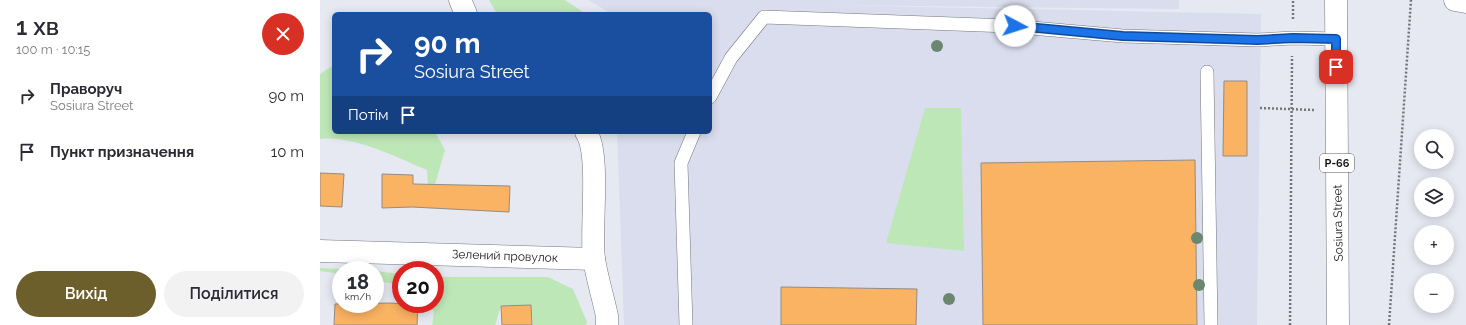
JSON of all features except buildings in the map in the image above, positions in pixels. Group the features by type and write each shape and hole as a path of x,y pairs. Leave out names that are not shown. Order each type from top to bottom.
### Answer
{"street":[{"path":"460,0 465,12"},
{"name":"Sosiura Street","path":"1336,0 1338,325"},
{"path":"1455,0 1466,2"},
{"path":"587,134 593,160 594,259 608,316 607,325"},
{"name":"Зелений провулок","path":"320,251 594,259"}],"lane":[{"path":"712,93 731,58 764,17 1009,26 1123,36 1258,40 1293,38 1336,39"},
{"path":"1207,72 1210,325"},
{"path":"686,325 681,163 693,134"}],"path":[{"path":"1290,325 1293,0"},
{"path":"1389,325 1412,0"},
{"path":"1260,108 1337,110"}],"shaded area":[{"path":"588,0 1179,0 1179,9 831,5 1261,14 1257,325 624,325 617,134 712,134 712,12 609,12"}],"green space":[{"path":"489,0 565,0 583,12 496,12"},
{"path":"332,66 332,134 436,134 445,150 429,205 427,170 374,148 346,140 320,139 320,74"},
{"path":"925,108 961,108 964,251 886,243"},
{"path":"320,268 332,269 332,273 320,271"},
{"path":"384,272 392,273 392,283 384,282"},
{"path":"444,277 548,277 573,289 587,322 586,325 533,325 531,305 501,306 495,325 432,325 434,313 444,313"}],"route":[{"path":"1015,26 1123,36 1258,40 1293,38 1336,39 1336,67"}]}
